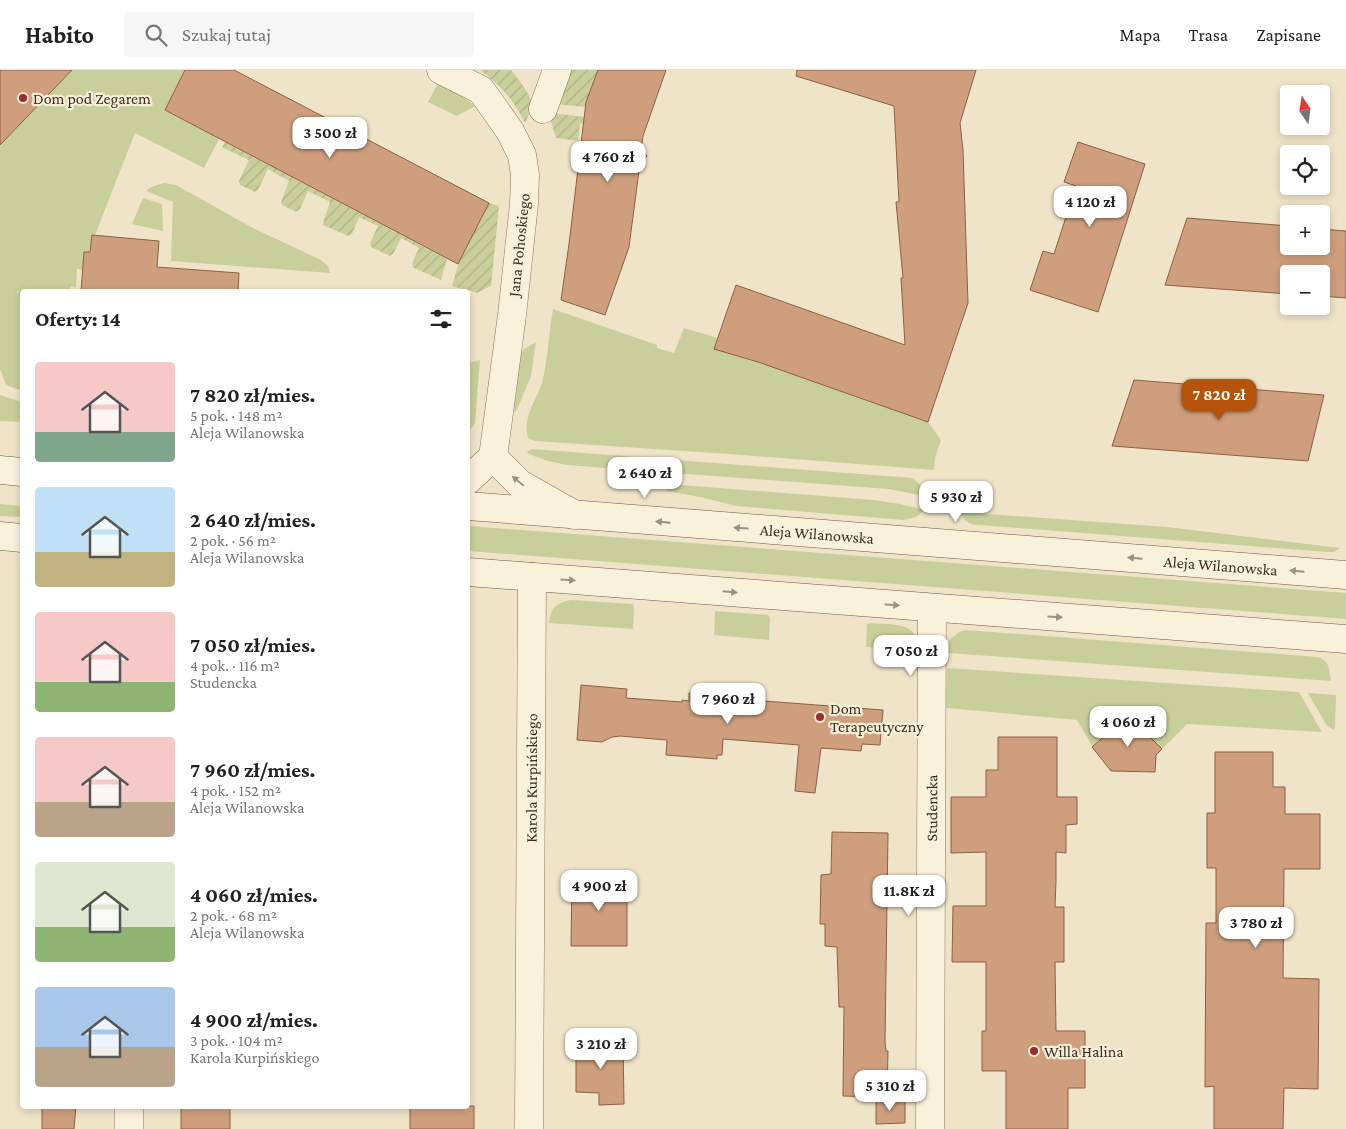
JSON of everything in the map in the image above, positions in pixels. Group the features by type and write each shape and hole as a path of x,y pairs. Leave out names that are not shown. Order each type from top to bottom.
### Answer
{"main road":[{"name":"Jana Pohoskiego","path":"441,70 481,90 510,131 522,155 525,175 524,204 512,315 493,457"},
{"path":"543,109 557,70"},
{"path":"470,478 493,457 520,484 575,514"},
{"path":"0,470 20,472"},
{"name":"Aleja Wilanowska","path":"470,506 1346,575"},
{"path":"0,536 20,538"},
{"path":"470,572 1346,639"},
{"name":"Karola Kurpińskiego","path":"529,1129 532,577"},
{"name":"Studencka","path":"930,1129 932,608"},
{"path":"129,1109 129,1129"}],"green space":[{"path":"63,70 185,70 166,108 214,134 213,136 219,139 204,168 135,133 95,235 92,235 90,252 83,270 77,269 76,287 70,286 70,289 20,289 20,390 6,385 0,369 0,134"},
{"path":"480,70 511,70 521,82 533,105 525,123 517,108 506,94"},
{"path":"565,70 598,70 586,102 586,107 553,104"},
{"path":"440,84 459,94 475,106 457,116 428,102 437,85"},
{"path":"552,113 584,117 584,124 580,123 578,141 556,138 550,118"},
{"path":"225,142 447,259 441,280 412,267 419,248 401,238 393,254 390,256 371,247 370,243 378,226 359,217 352,234 348,236 323,225 330,202 308,191 300,209 296,212 282,205 281,202 289,181 268,169 258,190 255,192 240,185 239,181 249,160 222,147"},
{"path":"164,183 176,185 251,227 321,260 328,266 330,273 171,261 173,202 146,191 151,187"},
{"path":"143,198 162,204 163,231 132,224"},
{"path":"489,203 499,206 491,286 477,293 470,291 470,289 452,286 459,262"},
{"path":"553,309 657,345 657,348 674,353 684,328 718,338 715,349 928,422 941,440 935,458 934,470 535,441 528,438 527,422 543,379"},
{"path":"536,342 531,376 516,412 514,411 520,356 524,349"},
{"path":"480,360 475,424 470,430 470,362"},
{"path":"0,395 20,401 20,422 0,421"},
{"path":"532,449 913,478 921,486 920,495 888,489 567,465 528,454 527,452"},
{"path":"668,484 874,500 925,510 916,517 904,520 736,506 667,491"},
{"path":"0,504 20,506 20,517 0,516"},
{"path":"961,512 1167,527 1340,548 1334,552 1327,552 976,525 965,521"},
{"path":"470,526 1346,593 1346,619 470,551"},
{"path":"571,600 633,604 633,629 549,623 553,609 558,604"},
{"path":"715,611 768,615 770,618 769,640 714,635"},
{"path":"867,624 901,626 911,630 915,636 915,650 866,647"},
{"path":"966,630 1318,657 1327,663 1331,681 948,653 949,640 959,632"},
{"path":"947,668 1299,692 1322,732 1187,724 1162,749 1145,732 1144,723 1109,722 1109,732 1092,746 1077,720 946,708"},
{"path":"1308,693 1336,695 1334,730 1327,726"}],"building":[{"name":"Dom pod Zegarem","path":"0,70 72,70 0,145"},
{"path":"185,70 234,70 489,203 458,264 165,110"},
{"path":"598,70 666,70 643,136 641,150 647,156 640,163 629,247 605,315 561,300 586,102"},
{"path":"797,70 976,70 960,123 963,150 968,303 928,422 758,362 714,349 736,285 905,345 901,278 903,278 896,202 899,202 894,106 796,76"},
{"path":"1078,142 1145,164 1098,312 1030,290 1043,251 1054,254 1076,186 1064,182"},
{"path":"1187,218 1280,225 1280,255 1330,255 1330,230 1346,231 1346,298 1330,297 1330,265 1280,265 1280,293 1165,285"},
{"path":"92,235 159,241 157,267 239,273 238,289 81,289 84,252 90,252"},
{"path":"1134,380 1324,395 1308,461 1112,446"},
{"path":"581,685 627,689 626,698 682,702 682,700 689,701 689,693 764,698 764,701 883,710 880,745 862,744 861,751 821,748 815,793 795,791 799,745 723,739 722,755 717,755 717,759 666,755 667,740 620,736 612,737 602,742 577,740"},
{"path":"1109,722 1145,723 1145,732 1162,749 1156,755 1155,772 1111,771 1092,747 1109,732"},
{"path":"998,737 1057,737 1057,797 1077,797 1077,824 1066,825 1066,853 1056,852 1055,907 1064,907 1064,962 1055,962 1056,1031 1085,1031 1085,1088 1068,1088 1068,1129 1006,1129 1006,1071 982,1071 982,1031 986,1031 986,962 952,962 953,906 986,906 986,852 951,853 951,797 986,797 986,770 998,770"},
{"path":"1215,752 1273,752 1273,787 1285,787 1285,814 1320,814 1320,869 1284,869 1283,978 1319,979 1318,1089 1284,1088 1283,1129 1214,1129 1214,1086 1205,1087 1206,923 1216,923 1216,868 1207,868 1207,813 1215,813"},
{"path":"832,832 888,833 885,1042 886,1051 888,1051 887,1097 843,1096 844,1007 839,1007 837,947 825,946 825,924 820,924 821,875 831,874"},
{"path":"572,877 627,878 627,946 571,946"},
{"path":"576,1040 623,1040 624,1104 599,1105 599,1093 576,1092"},
{"path":"876,1101 905,1101 905,1123 876,1124"},
{"path":"470,1106 474,1106 474,1129 410,1129 410,1109 470,1109"},
{"path":"42,1109 76,1109 74,1129 42,1129"},
{"path":"181,1109 230,1109 230,1129 181,1129"}],"place":[{"name":"Dom pod Zegarem","path":"23,98"},
{"name":"Dom Terapeutyczny","path":"820,717"},
{"name":"Willa Halina","path":"1034,1051"}]}
